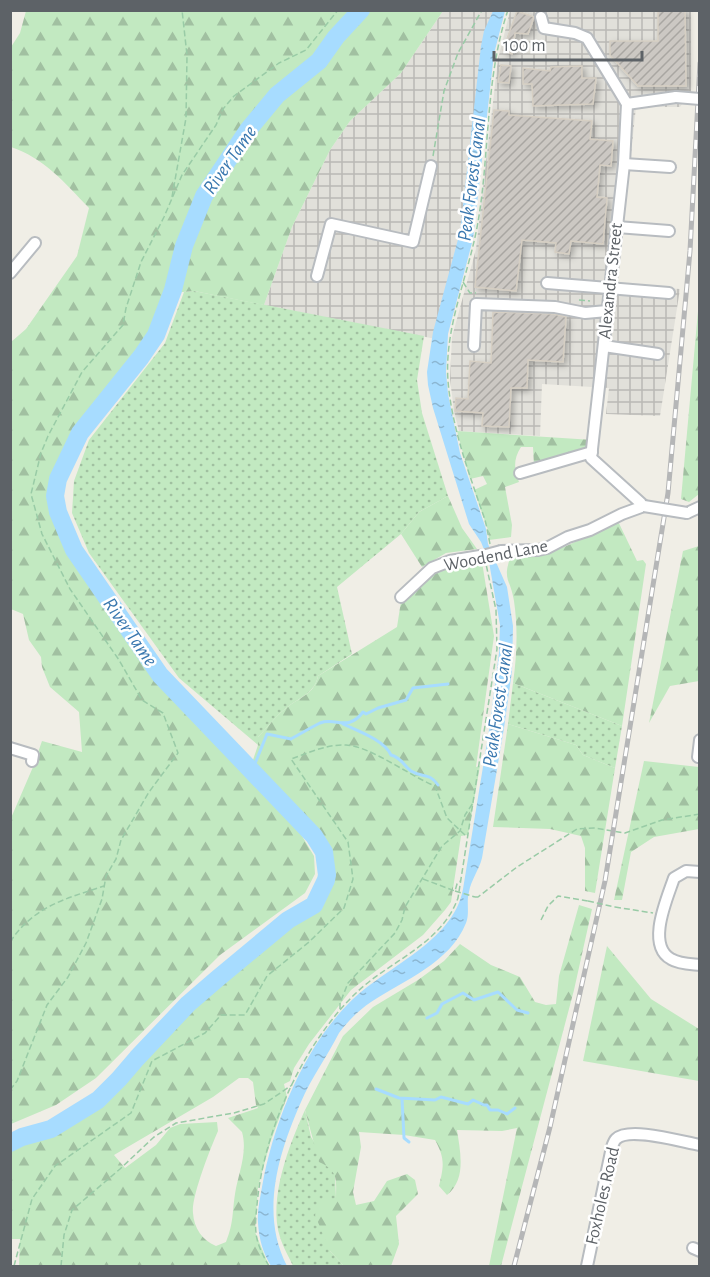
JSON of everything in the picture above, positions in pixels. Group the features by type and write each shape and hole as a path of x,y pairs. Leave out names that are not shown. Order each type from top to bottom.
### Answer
{"street":[{"path":"541,17 544,28 575,33 587,38 627,104 676,97 699,99"},
{"name":"Alexandra Street","path":"592,455 624,164 627,104"},
{"path":"624,164 670,167"},
{"path":"317,276 331,224 412,242 431,166"},
{"path":"617,226 669,231"},
{"path":"10,273 35,243"},
{"path":"547,283 610,290 669,293"},
{"path":"474,346 476,304 555,307 585,312 608,311"},
{"path":"604,346 657,354"},
{"path":"520,473 592,455 644,506 687,513 699,507"},
{"name":"Woodend Lane","path":"400,597 432,568 450,561 482,559 497,550 547,548 644,506"},
{"path":"698,757 699,740"},
{"path":"10,748 33,755 32,761"},
{"path":"699,872 686,871 674,879 662,915 659,934 660,945 666,956 672,960 699,965"},
{"name":"Foxholes Road","path":"587,1266 612,1147 616,1138 637,1133 699,1145"}],"path":[{"path":"171,200 186,118 188,55 182,10"},
{"path":"10,1090 17,1081 47,1005 68,976 86,943 102,899 106,876 116,859 122,840 149,792 178,753 163,712 142,700 101,633 70,590 42,534 32,494 41,453 82,372 123,325 141,262 182,175 216,126 223,109 234,96 279,63 306,50 338,10"},
{"path":"431,166 444,91 458,53 482,10"},
{"path":"497,550 461,451 448,379 450,335 479,219 496,58 508,10"},
{"path":"463,282 470,293"},
{"path":"269,1266 255,1232 258,1187 270,1143 293,1084 317,1042 340,1010 357,992 427,941 453,911 461,881 497,649 496,610 482,559"},
{"path":"14,1266 32,1199 55,1166 131,1113 152,1061 205,1033 221,1015 245,1015 267,976 309,942 344,908 353,879 348,842 291,759 319,749 347,745 377,756 418,780 435,786 447,818 466,836 468,835"},
{"path":"340,1010 340,1003 348,983 395,933 402,920 405,907 442,846 460,831 465,815 474,800"},
{"path":"423,879 478,897 517,867 578,829 594,828 625,833 662,820 699,814"},
{"path":"455,891 457,884 461,881"},
{"path":"10,942 24,923 34,915 50,906 104,886"},
{"path":"541,920 548,906 558,896 662,915"},
{"path":"61,1266 64,1235 72,1210 154,1137 176,1123 234,1113 264,1104 293,1084"}],"shaded area":[{"path":"443,11 499,11 480,130 441,340 264,305 292,227 330,150 350,121 401,73"},
{"path":"510,11 691,11 691,92 680,107 636,107 617,285 680,289 660,416 606,414 609,388 542,384 540,436 459,431 450,379 452,337 476,249 498,59"}],"green space":[{"path":"26,11 443,11 401,73 350,121 330,150 292,227 264,305 194,291 172,293 156,335 139,361 81,432 64,462 56,486 58,512 67,534 97,586 159,673 190,706 184,710 299,831 314,856 315,874 305,893 220,955 96,1078 56,1105 11,1124 11,818 42,741 82,752 79,712 50,687 42,667 41,657 29,640 23,614 11,609 11,342 26,329 77,256 89,208 44,165 11,147 11,47 20,33"},
{"path":"194,291 424,336 417,380 422,413 448,496 419,512 401,534 337,587 352,654 318,676 311,690 280,713 258,737 258,745 179,678 89,553 72,513 74,481 89,440 165,343 184,292"},
{"path":"699,300 699,494 689,502 681,499"},
{"path":"457,431 593,440 591,458 534,465 533,447 521,447 515,464 519,482 505,487 512,525 511,537 489,540 488,530 474,490 487,484 483,476 470,479"},
{"path":"448,496 462,528 477,549 446,553 422,567 401,534 419,512"},
{"path":"616,517 637,561 643,560 646,564 622,726 513,683 516,621 514,601 507,575 511,555 537,556 560,549"},
{"path":"699,546 699,681 670,686 649,723 683,551"},
{"path":"472,558 474,563 482,562 494,636 476,767 480,766 468,835 461,836 451,902 423,935 351,990 309,1044 294,1068 290,1081 284,1084 287,1097 270,1143 258,1187 255,1232 269,1266 19,1266 20,1239 11,1239 11,1143 22,1137 51,1129 98,1100 188,1004 288,920 314,905 326,880 324,852 314,835 250,769 258,745 258,737 280,713 311,691 318,676 397,627 402,595 426,573","holes":["239,1078 248,1078 253,1082 258,1108 228,1118 242,1132 244,1148 229,1235 226,1242 216,1246 200,1233 195,1224 193,1206 198,1184 218,1131 217,1122 180,1124 170,1128 156,1145 125,1168 114,1155 213,1097"]},
{"path":"513,683 622,726 615,768 583,755 576,745 508,724"},
{"path":"508,724 576,745 583,755 615,768 595,893 585,891 585,848 581,836 550,829 493,827"},
{"path":"644,761 699,767 699,829 654,837 631,852 622,900 614,900"},
{"path":"579,905 592,909 574,990 501,1266 489,1266 517,1128 502,1131 457,1130 460,1173 447,1195 439,1186 443,1162 435,1140 359,1132 361,1147 353,1192 356,1205 374,1201 387,1181 407,1174 415,1180 418,1194 396,1216 399,1244 391,1266 344,1266 330,1251 315,1215 322,1202 336,1198 336,1181 330,1169 319,1162 305,1110 343,1036 373,1007 418,980 444,961 460,944 491,965 520,977 535,1002 546,1005 556,1004 559,976"},
{"path":"607,946 651,999 699,1029 699,1081 583,1061"},
{"path":"305,1110 311,1137 335,1174 336,1199 330,1251 344,1266 293,1266 280,1237 277,1222 278,1189 287,1156"}],"water":[{"name":"Peak Forest Canal","path":"493,11 505,11 494,54 473,239 448,334 446,372 460,453 486,529 488,544 507,587 513,626 512,671 482,858 470,888 467,919 459,937 438,960 371,1002 354,1016 339,1033 309,1084 285,1142 275,1184 275,1226 279,1246 287,1266 271,1266 259,1235 260,1200 267,1163 282,1113 304,1065 318,1042 349,1003 415,953 446,925 457,908 463,889 490,724 499,653 500,625 489,562 481,542 469,524 433,408 427,372 433,332 460,232 481,46 484,31"}],"building":[{"path":"658,10 685,10 686,86 638,86 610,55 610,41 658,41"},
{"path":"517,11 534,17 528,34 515,33 512,54 503,50"},
{"path":"501,65 511,66 509,83 498,82"},
{"path":"582,66 582,78 596,78 593,104 533,106 532,84 523,84 523,68 550,71 551,67"},
{"path":"494,110 509,111 509,115 592,121 590,139 613,141 611,166 600,165 597,197 607,198 603,244 571,241 569,254 555,252 556,243 522,240 516,291 475,287"},
{"path":"493,312 554,314 566,317 563,362 528,360 527,388 511,388 509,427 482,426 483,413 455,411 456,398 468,399 470,361 491,363"}],"waterway":[{"name":"River Tame","path":"10,1143 22,1137 51,1129 98,1100 188,1004 288,920 314,905 326,880 324,852 314,836 160,675 74,550 58,512 55,496 58,479 80,433 156,335 173,290 184,246 204,196 248,130 277,95 319,61 336,37 361,10"},
{"path":"252,771 267,734 291,739 320,723 347,723 358,718 363,712 366,714 406,700 413,688 448,684"},
{"path":"343,724 377,740 411,771 432,778 438,785"},
{"path":"427,1018 437,1013 442,1004 463,993 474,1000 498,992 517,1010 528,1013"},
{"path":"376,1089 399,1098 435,1100 441,1097 468,1104 473,1100 487,1105 490,1110 498,1110 507,1114 515,1108"},
{"path":"402,1099 404,1138 409,1142"}],"railway":[{"path":"514,1266 550,1127 605,881 668,493 690,251 700,63"}]}
